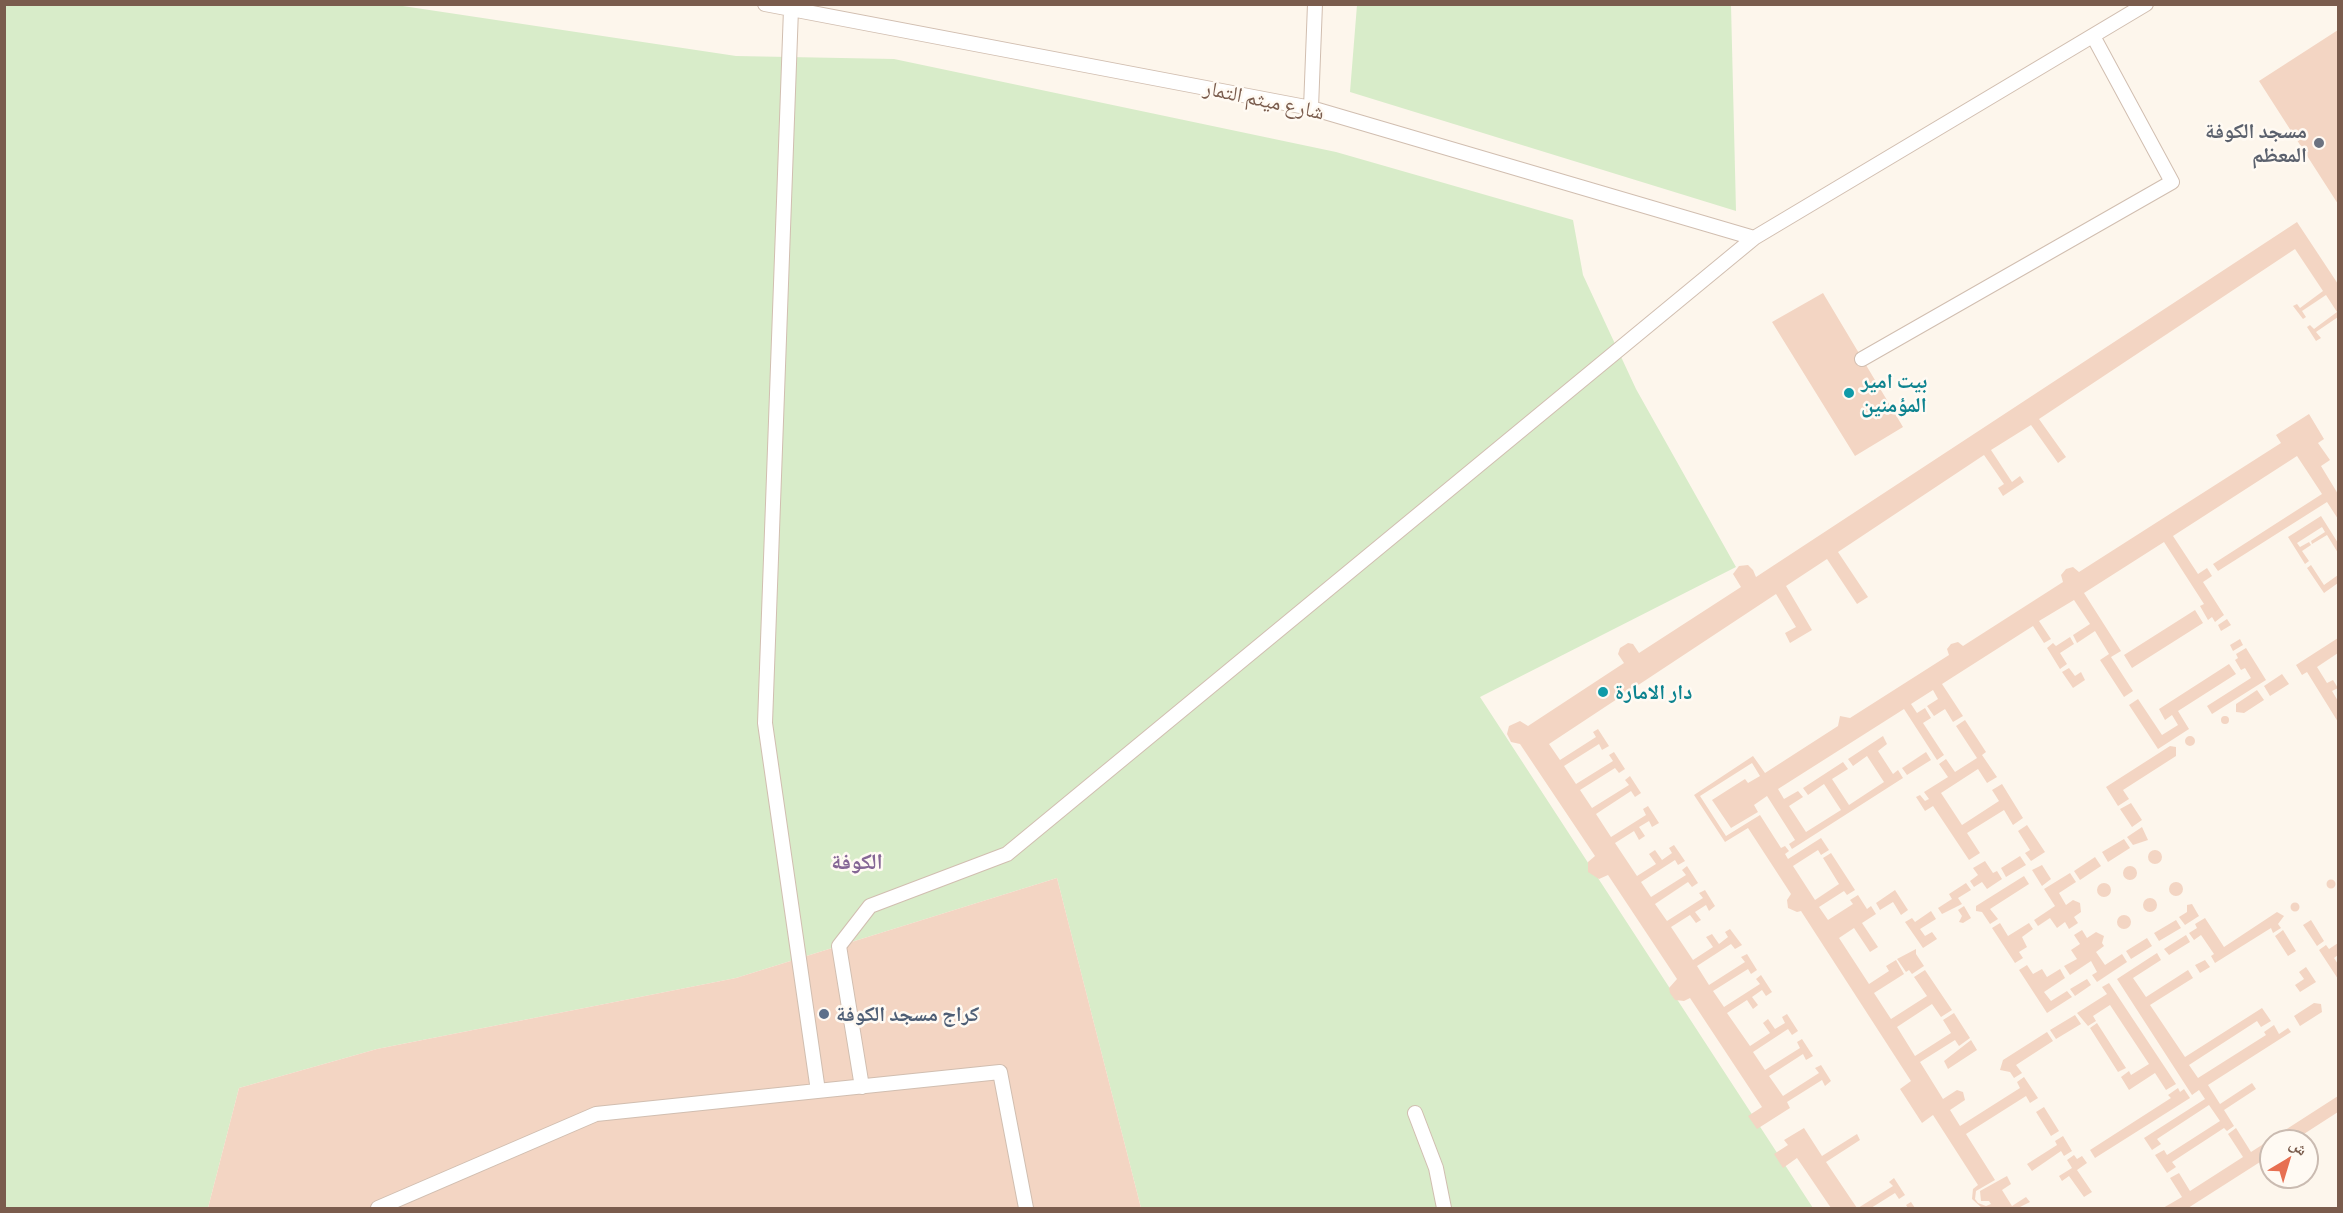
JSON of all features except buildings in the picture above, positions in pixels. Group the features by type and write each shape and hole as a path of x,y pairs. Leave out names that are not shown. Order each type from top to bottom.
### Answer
{"lane":[{"name":"شارع ميثم التمار","path":"765,4 1311,108 1754,238"},
{"path":"1311,108 1315,4"},
{"path":"862,1087 839,946 870,906 1007,854 1754,238 2146,4"},
{"path":"791,9 765,723 818,1091"},
{"path":"1862,359 2172,182 2093,36"},
{"path":"378,1209 597,1114 1000,1072 1026,1209"},
{"path":"1415,1113 1436,1168 1444,1209"}],"green space":[{"path":"5,5 396,5 736,56 894,59 1336,152 1573,220 1583,275 1636,389 1736,567 1480,697 1813,1208 1141,1208 1057,878 736,978 377,1049 239,1088 208,1208 5,1208"},
{"path":"1357,5 1731,5 1736,211 1350,92"}],"place":[{"name":"مسجد الكوفة المعظم","path":"2319,143"},
{"name":"بيت امير المؤمنين","path":"1849,393"},
{"name":"دار الامارة","path":"1603,692"},
{"name":"كراج مسجد الكوفة","path":"824,1014"}],"district":[{"name":"الكوفة","path":"857,862"}]}
